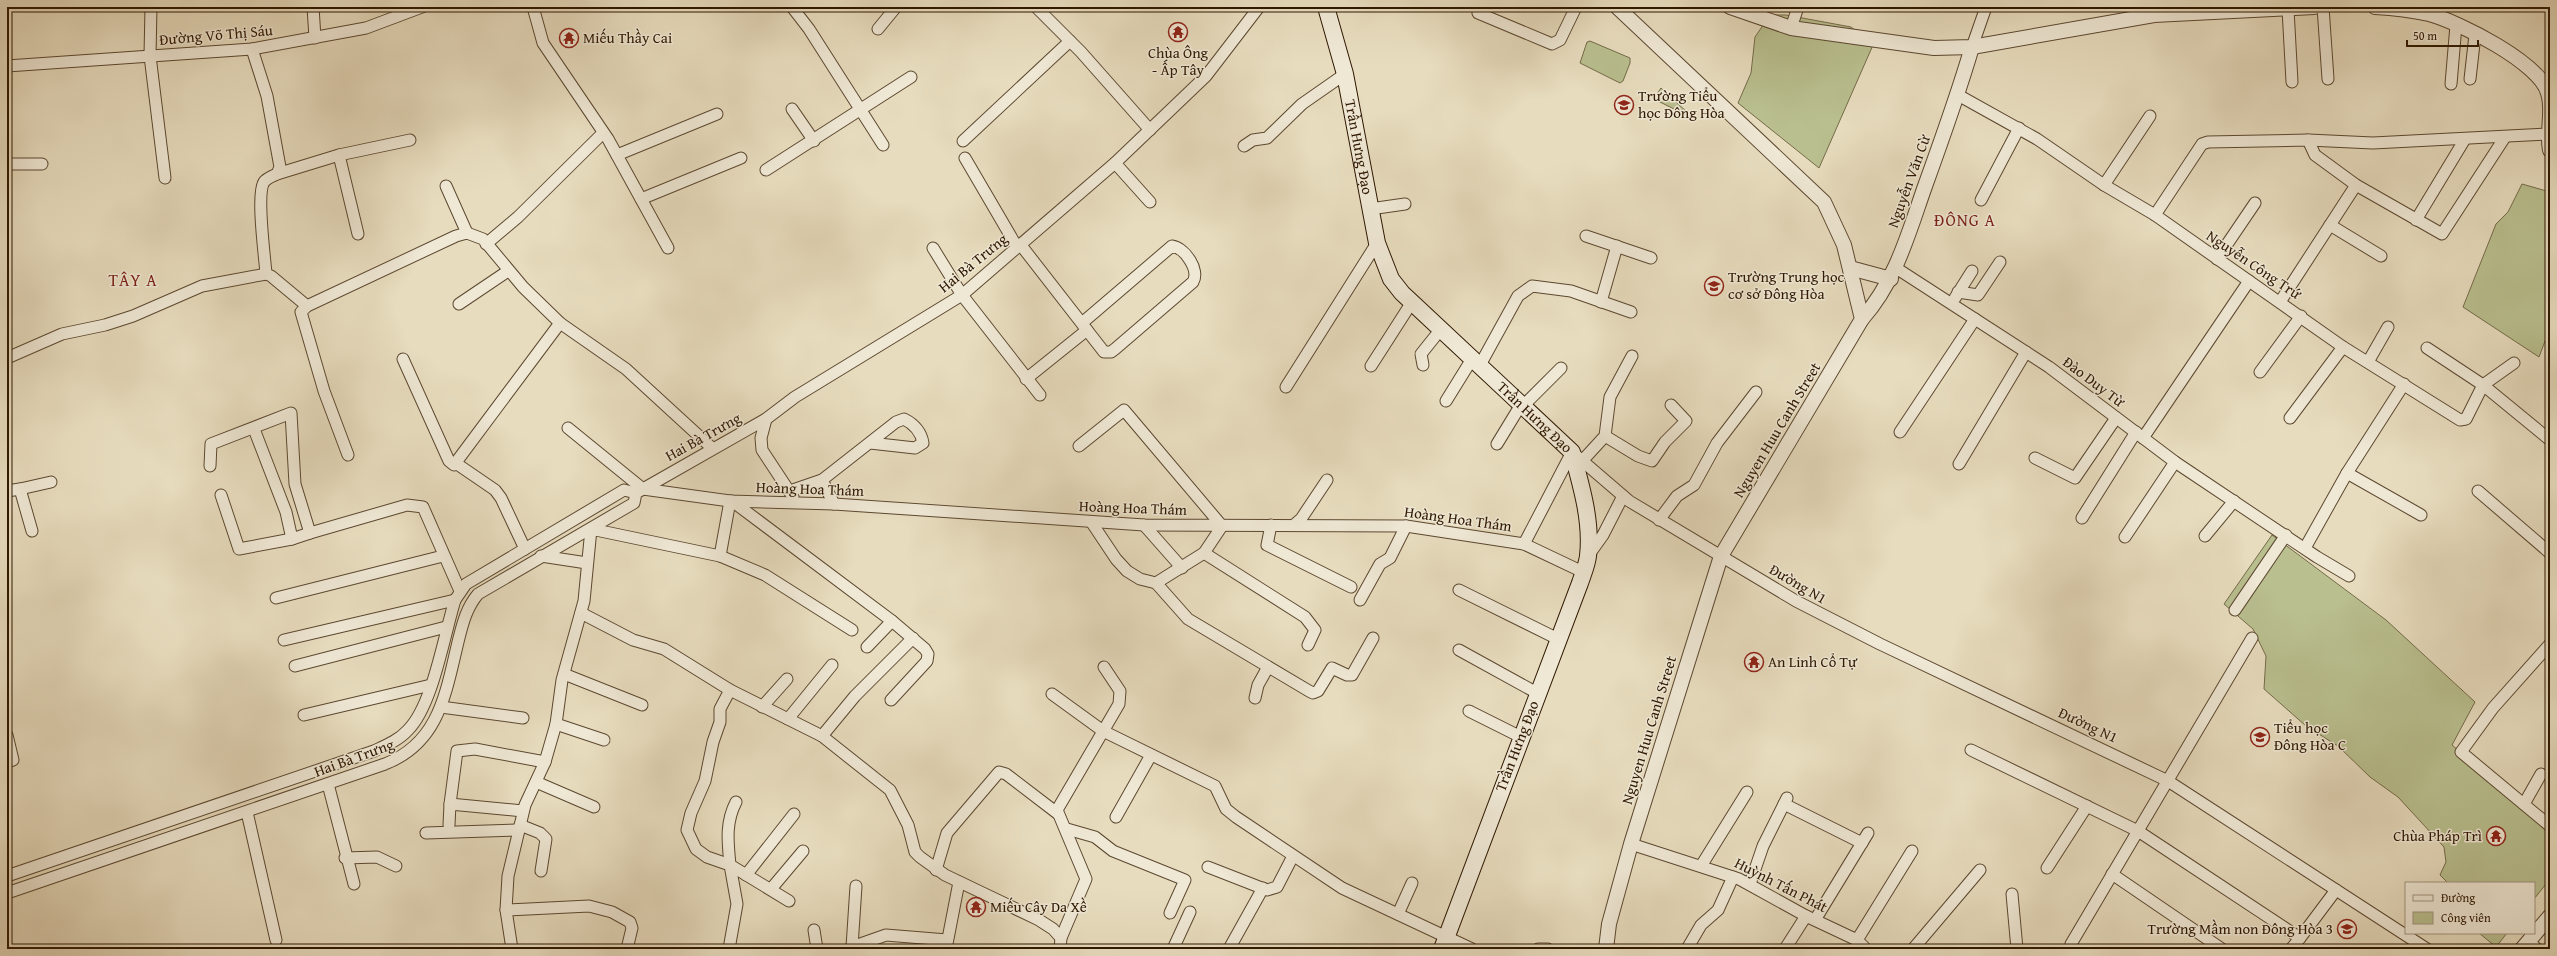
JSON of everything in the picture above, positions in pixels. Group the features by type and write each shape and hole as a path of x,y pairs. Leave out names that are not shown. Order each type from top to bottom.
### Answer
{"main road":[{"name":"Trần Hưng Đạo","path":"1326,7 1344,74 1377,243 1391,279 1412,302 1577,456 1589,534 1586,564 1444,943"}],"street":[{"path":"151,7 150,56 165,178"},
{"path":"313,7 315,38"},
{"name":"Đường Võ Thị Sáu","path":"7,66 252,49 366,28 422,7"},
{"path":"533,7 543,42 604,133 668,248"},
{"path":"792,7 883,145"},
{"path":"878,28 896,7"},
{"path":"1036,7 1070,41 1150,130"},
{"name":"Hai Bà Trưng","path":"7,893 328,784 385,764 410,753 429,730 441,707 462,625 471,601 492,584 634,503 640,491 712,448 766,419 795,397 962,295 1115,163 1206,76 1259,7"},
{"path":"1478,13 1552,44 1560,40 1576,7"},
{"path":"1730,7 1791,28 1934,48 1972,47 2086,29 2126,19 2183,10 2244,8 2288,9 2314,7"},
{"path":"1791,28 1798,7"},
{"path":"1972,47 1986,7"},
{"path":"2323,7 2328,79"},
{"path":"2375,7 2394,8 2428,14 2456,25 2500,47 2540,76 2549,93 2548,134 2550,150"},
{"path":"1622,9 1824,202 1844,245 1862,319"},
{"path":"2288,9 2292,82"},
{"path":"2451,84 2456,25"},
{"path":"2470,79 2475,35"},
{"path":"963,141 1070,41"},
{"name":"Nguyễn Văn Cừ","path":"1862,319 1894,273 1958,95 1972,47"},
{"path":"252,49 267,96 280,167 277,174"},
{"path":"1244,146 1253,140 1266,138 1302,104 1344,74"},
{"path":"766,170 814,141 911,76"},
{"name":"Nguyễn Công Trứ","path":"1958,95 2019,128 2104,185 2155,215 2249,282 2301,316 2343,347 2460,420 2464,420 2483,385 2514,363"},
{"path":"792,109 814,141"},
{"path":"617,155 717,114"},
{"path":"2104,185 2150,116"},
{"path":"1981,200 2019,128"},
{"path":"486,244 518,217 604,133"},
{"path":"2155,215 2202,144 2217,142 2308,140 2374,143 2548,134"},
{"path":"2308,140 2314,155 2356,185 2438,233 2444,233 2505,137"},
{"path":"2416,220 2465,139"},
{"path":"266,274 260,211 262,186 265,181 277,174 339,155 410,140"},
{"path":"339,155 358,234"},
{"path":"641,199 741,158"},
{"path":"965,158 1019,246 1084,327 1104,352 1111,352 1116,349 1193,282 1196,273 1184,253 1174,246 1168,248 1084,327 1026,379"},
{"path":"1115,163 1150,202"},
{"path":"7,164 42,164"},
{"path":"2280,302 2356,185"},
{"path":"446,186 467,233"},
{"path":"2217,259 2255,203"},
{"path":"1370,209 1406,204"},
{"path":"2330,225 2381,256"},
{"path":"348,455 324,391 301,312 307,306 456,236 467,233 483,239 508,271 560,323 626,369 712,448"},
{"path":"1586,236 1652,258"},
{"path":"1286,387 1377,243"},
{"path":"1601,302 1617,246"},
{"path":"933,248 962,295 1040,395"},
{"path":"1958,292 1978,295 2000,262"},
{"path":"1850,268 1894,273"},
{"path":"459,304 508,271"},
{"path":"1951,304 1972,271"},
{"name":"Đào Duy Từ","path":"1894,273 1951,304 2026,352 2175,462 2270,526 2350,576"},
{"path":"7,358 62,334 105,325 133,316 202,286 266,274 271,276 307,306"},
{"path":"2082,518 2139,435 2249,282"},
{"path":"1446,400 1476,362 1518,296 1532,286 1571,291 1631,312"},
{"path":"1371,366 1412,302"},
{"path":"2260,372 2301,316"},
{"name":"Nguyen Huu Canh Street","path":"1606,949 1609,924 1631,844 1721,556 1862,319"},
{"path":"1900,432 1974,319"},
{"path":"457,464 475,435 560,323"},
{"path":"2368,362 2388,328"},
{"path":"1423,365 1421,354 1441,329"},
{"path":"2290,418 2343,347"},
{"path":"2427,348 2483,385 2550,440"},
{"path":"1959,464 2026,352"},
{"path":"1524,544 1577,456 1605,436 1610,396 1632,356"},
{"path":"403,360 450,461 452,464 457,464 495,490 501,498 525,549"},
{"path":"1497,444 1523,404 1561,368"},
{"path":"2305,548 2347,473 2404,384"},
{"path":"1659,520 1677,496 1694,485 1717,443 1756,392"},
{"path":"1605,436 1638,456 1652,461 1665,442 1686,421 1671,405"},
{"path":"1079,446 1124,410 1222,526 1204,553 1156,583"},
{"path":"210,466 211,444 254,429 291,413 295,484 310,533"},
{"path":"2035,458 2075,478 2116,418"},
{"path":"766,419 761,438 762,450 796,502"},
{"path":"568,428 640,491"},
{"path":"254,429 286,512 292,539"},
{"path":"790,491 822,480 870,443"},
{"name":"Đường N1","path":"1577,456 1623,496 1659,520 1835,622 2168,780 2427,949"},
{"path":"2125,537 2175,462"},
{"path":"669,473 669,479 676,492"},
{"path":"2347,473 2421,515"},
{"path":"822,480 834,504"},
{"path":"1294,525 1301,519 1327,480"},
{"path":"7,492 51,482"},
{"path":"20,489 32,530"},
{"name":"Hai Bà Trưng","path":"7,876 374,751 393,742 408,731 420,712 431,685 446,627 457,596 473,580 624,490 640,491"},
{"name":"Hoàng Hoa Thám","path":"640,491 676,492 731,501 834,504 1092,523 1222,526 1406,526 1524,544 1586,564"},
{"path":"2478,491 2550,553"},
{"path":"221,494 239,548 292,539 407,505 423,507 428,513 457,596 284,640"},
{"path":"1586,564 1603,536 1623,496"},
{"path":"720,556 731,501 913,638 925,649 928,654 926,661 891,700"},
{"path":"2205,536 2234,501"},
{"path":"1092,523 1112,553 1127,571 1140,579 1156,583 1188,619 1309,691 1316,692 1332,668 1347,675 1352,675 1373,638"},
{"path":"1144,525 1182,568"},
{"path":"1271,525 1268,545 1351,587"},
{"path":"1360,600 1380,564 1390,558 1406,526"},
{"path":"512,949 506,910 508,876 523,811 545,762 556,724 564,674 581,613 590,529 720,556 765,575 852,630"},
{"path":"2235,610 2286,535"},
{"path":"1204,553 1305,616 1315,630 1308,645"},
{"path":"276,598 443,556"},
{"path":"541,556 587,563"},
{"path":"1459,590 1558,639"},
{"path":"581,613 634,640 664,648 730,690 822,736 890,790 908,825 915,852 936,870 1026,913 1053,929 1060,944"},
{"path":"867,647 892,621"},
{"path":"295,666 446,627"},
{"path":"822,736 855,696 913,638"},
{"path":"2071,944 2252,638"},
{"path":"2550,644 2493,708 2461,752 2550,826"},
{"path":"1460,650 1537,693"},
{"path":"788,719 832,665"},
{"path":"1057,813 1059,804 1104,731 1121,698 1120,692 1104,667"},
{"path":"1255,698 1258,685 1268,667"},
{"path":"564,674 642,705"},
{"path":"762,707 787,679"},
{"path":"304,715 431,685"},
{"path":"730,690 720,709 720,722 713,742 705,781 691,813 687,830 696,849 707,857 730,865 789,901"},
{"path":"1052,694 1104,731 1215,786 1226,809 1342,888 1398,914 1444,943 1472,949"},
{"path":"441,707 523,718"},
{"path":"1469,711 1520,737"},
{"path":"556,724 604,740"},
{"path":"7,736 13,760 7,762"},
{"path":"449,825 450,804 457,751 475,749 545,762"},
{"path":"1971,750 2138,831 2300,938"},
{"path":"1116,817 1151,755"},
{"path":"936,870 947,833 999,772 1006,774 1057,813 1067,830 1086,879 1060,944"},
{"path":"2524,804 2542,774"},
{"path":"536,782 594,807"},
{"path":"328,784 345,858 354,884"},
{"path":"1701,866 1747,792"},
{"path":"1750,884 1763,846 1785,801 1862,843"},
{"path":"729,949 737,904 730,865 727,833 731,812 736,802"},
{"path":"450,804 523,811"},
{"path":"2048,868 2087,806"},
{"path":"247,812 276,940"},
{"path":"746,875 794,814"},
{"path":"426,833 520,828 540,833 546,839 542,871"},
{"path":"1067,830 1095,837 1113,851 1185,880 1170,913"},
{"path":"1785,949 1811,918 1868,833"},
{"name":"Huỳnh Tấn Phát","path":"1631,844 1701,866 1750,884 1811,918 1857,940 1866,949"},
{"path":"771,889 803,851"},
{"path":"1857,940 1912,851"},
{"path":"1208,867 1267,890 1277,886 1293,856"},
{"path":"345,858 377,857 396,866"},
{"path":"1913,949 1980,870"},
{"path":"2112,874 2222,949"},
{"path":"1688,949 1701,925 1718,910 1733,877"},
{"path":"856,886 851,948 886,935 947,945 959,882"},
{"path":"1398,914 1412,883"},
{"path":"1229,949 1263,888"},
{"path":"2291,949 2336,890"},
{"path":"2012,894 2017,949"},
{"path":"506,910 590,906 612,912 630,922 632,928 627,949"},
{"path":"1173,949 1190,912"},
{"path":"2529,947 2550,916"},
{"path":"814,930 818,949"},
{"path":"1538,949 1548,949"}],"green space":[{"path":"1770,15 1786,15 1851,27 1873,45 1819,168 1738,103 1751,73 1755,37"},
{"path":"1590,41 1630,58 1630,63 1623,81 1620,83 1580,63 1587,42"},
{"path":"1661,88 1689,114 1688,116 1658,101 1655,97"},
{"path":"2522,184 2550,192 2550,328 2539,357 2463,307 2496,224 2508,212"},
{"path":"2272,535 2386,620 2475,702 2452,745 2550,829 2550,879 2535,898 2535,882 2447,882 2440,875 2446,862 2444,847 2398,797 2370,777 2338,746 2306,726 2264,689 2266,656 2253,629 2224,604"},
{"path":"2480,934 2506,934 2496,947"}],"place":[{"name":"Chùa Ông - Ấp Tây","path":"1178,32"},
{"name":"Miếu Thầy Cai","path":"569,38"},
{"name":"Trường Tiểu học Đông Hòa","path":"1624,105"},
{"name":"Trường Trung học cơ sở Đông Hòa","path":"1714,286"},
{"name":"An Linh Cổ Tự","path":"1754,662"},
{"name":"Tiểu học Đông Hòa C","path":"2260,737"},
{"name":"Chùa Pháp Trì","path":"2496,836"},
{"name":"Miếu Cây Da Xề","path":"976,907"},
{"name":"Trường Mầm non Đông Hòa 3","path":"2347,929"}],"district":[{"name":"ĐÔNG A","path":"1965,220"},
{"name":"TÂY A","path":"133,280"}]}
